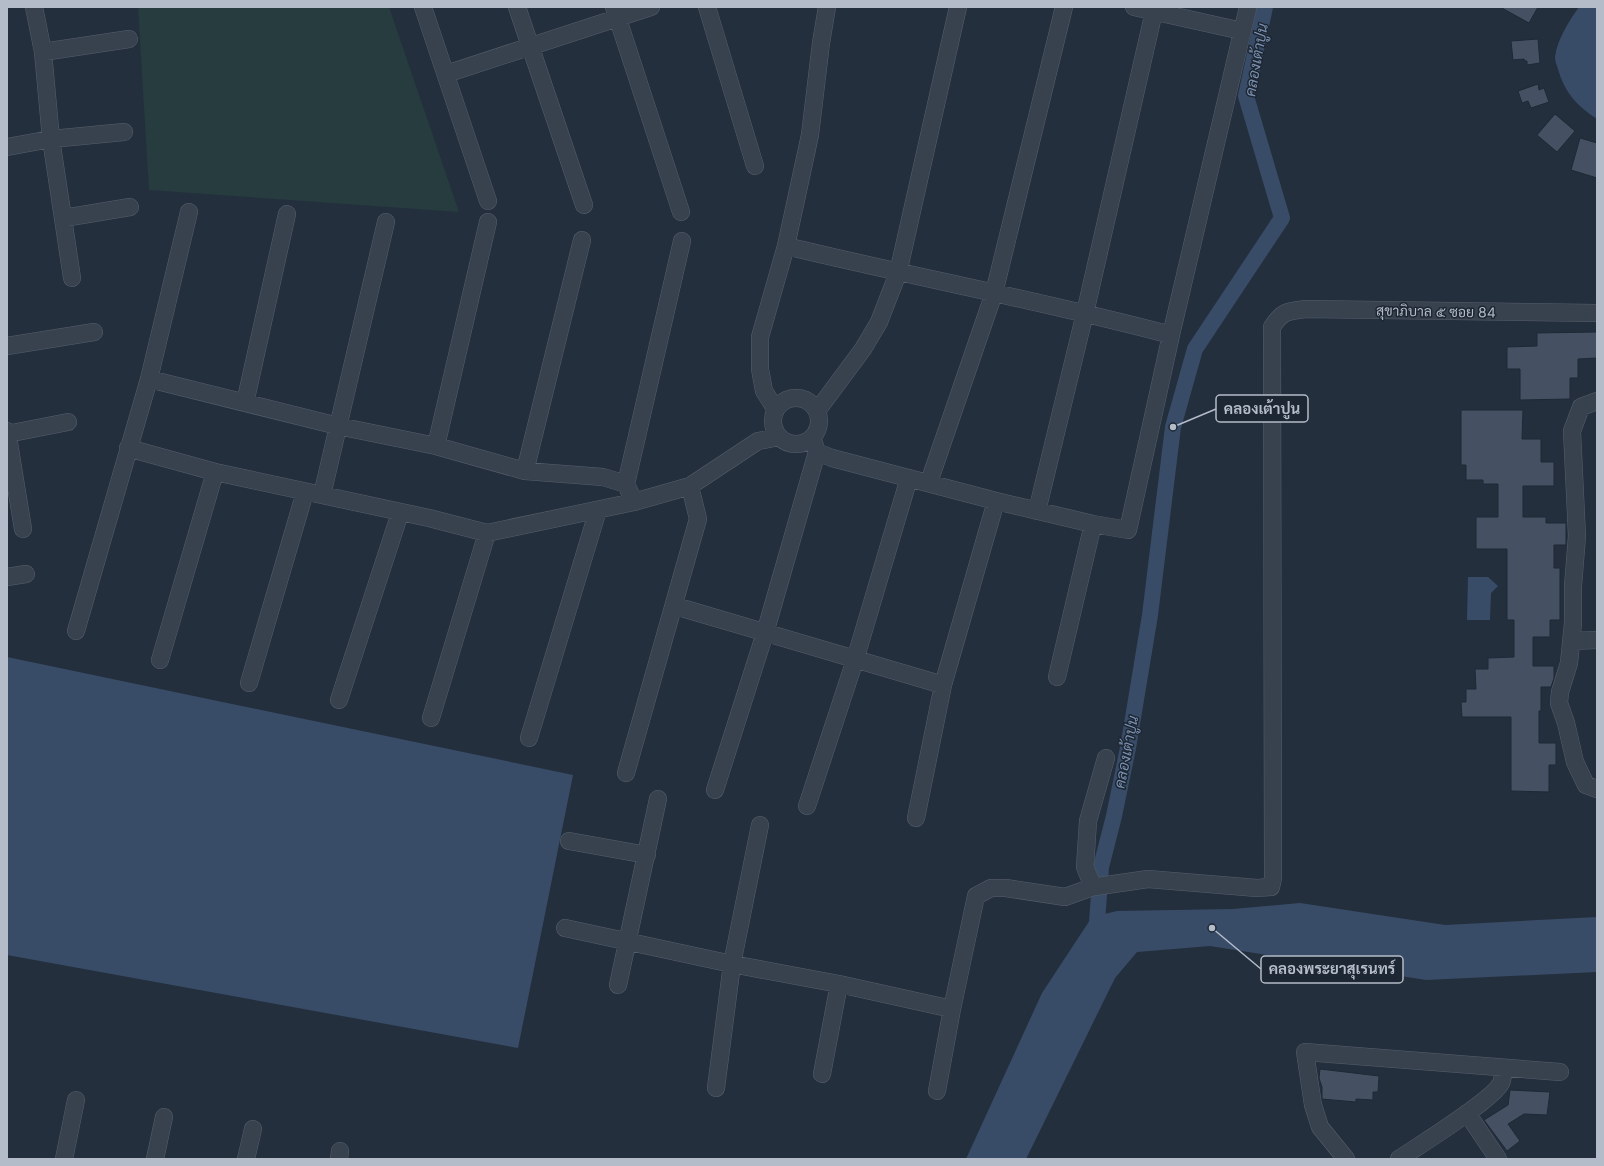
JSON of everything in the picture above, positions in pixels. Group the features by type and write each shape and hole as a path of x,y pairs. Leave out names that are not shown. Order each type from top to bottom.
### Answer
{"street":[{"path":"34,7 42,52 50,139 64,218 72,278"},
{"path":"423,7 488,201"},
{"path":"517,7 584,205"},
{"path":"446,74 530,46 616,13 651,7"},
{"path":"707,7 755,166"},
{"path":"776,410 764,391 760,369 760,337 786,246 810,135 820,43 827,7"},
{"path":"817,411 867,342 879,322 898,273 958,7"},
{"path":"929,482 994,293 1064,7"},
{"path":"1134,7 1155,9 1242,31"},
{"path":"714,790 765,633 815,445 819,425 817,411 813,405 801,398 786,400 776,410 773,424 779,437 792,444 806,442 815,445 832,458 1037,511 1093,524 1128,530 1170,335 1248,7"},
{"path":"1037,511 1155,9"},
{"path":"616,13 681,212"},
{"path":"42,52 129,39"},
{"path":"7,147 50,139 124,132"},
{"path":"64,218 130,207"},
{"path":"76,631 149,379 189,212"},
{"path":"245,403 287,214"},
{"path":"322,495 386,222"},
{"path":"436,446 488,222"},
{"path":"525,471 582,240"},
{"path":"634,502 626,484 682,241"},
{"path":"786,246 898,273 1085,312 1170,335"},
{"name":"สุขาภิบาล ๕ ซอย 84","path":"1100,886 1148,879 1257,888 1271,887 1273,878 1272,327 1278,318 1287,311 1306,309 1597,312"},
{"path":"7,346 94,332"},
{"path":"149,379 338,426 436,446 525,471 603,477 626,484"},
{"path":"1597,401 1581,407 1572,432 1577,536 1569,663 1560,692 1559,703 1566,723 1575,762 1586,785 1597,789"},
{"path":"24,529 7,433 68,422"},
{"path":"128,448 215,472 400,513 429,518 487,533 634,502 690,486 758,441 779,437"},
{"path":"160,660 215,472"},
{"path":"807,806 855,660 909,478"},
{"path":"626,773 675,606 698,519 690,486"},
{"path":"249,683 305,492"},
{"path":"916,818 943,685 996,501"},
{"path":"529,738 598,510"},
{"path":"339,700 400,513"},
{"path":"1056,677 1093,524"},
{"path":"431,718 487,533"},
{"path":"7,577 26,574"},
{"path":"675,606 943,685"},
{"path":"1571,641 1597,640"},
{"path":"937,1091 952,1009 976,896 991,888 1006,888 1065,897 1100,886 1085,867 1088,821 1106,758"},
{"path":"618,985 658,799"},
{"path":"716,1088 732,964 760,825"},
{"path":"569,841 647,855"},
{"path":"565,928 732,964 839,984 952,1009"},
{"path":"822,1074 839,984"},
{"path":"1346,1159 1320,1127 1309,1084 1305,1052 1560,1072"},
{"path":"1399,1159 1467,1113 1495,1090 1501,1083 1504,1068"},
{"path":"64,1159 76,1100"},
{"path":"1467,1113 1498,1159"},
{"path":"155,1159 164,1117"},
{"path":"246,1159 253,1129"}],"green space":[{"path":"138,7 389,7 459,212 149,190"}],"water":[{"path":"1579,7 1597,7 1597,119 1578,104 1568,92 1555,60 1556,51 1561,37"},
{"path":"1468,577 1488,577 1498,586 1491,593 1490,620 1467,620"},
{"path":"7,657 573,775 518,1048 7,955"},
{"path":"1300,903 1445,925 1597,917 1597,972 1426,980 1210,946 1137,952 1115,978 1026,1159 966,1159 1042,993 1092,917 1117,911 1233,909"}],"building":[{"path":"1500,7 1538,7 1529,23"},
{"path":"1538,39 1540,63 1527,65 1527,61 1524,59 1513,60 1511,41"},
{"path":"1538,84 1539,90 1544,88 1549,102 1531,108 1528,101 1522,103 1518,91"},
{"path":"1555,114 1575,131 1557,152 1537,135"},
{"path":"1580,138 1597,143 1597,178 1571,170"},
{"path":"1597,332 1597,358 1578,359 1578,378 1570,378 1570,399 1520,400 1520,369 1507,369 1507,347 1537,346 1537,333"},
{"path":"1461,410 1523,410 1522,439 1541,439 1541,462 1554,462 1554,486 1523,486 1523,517 1546,517 1546,523 1566,523 1566,545 1554,545 1554,568 1560,568 1560,620 1550,620 1550,637 1533,637 1533,666 1554,666 1554,678 1551,687 1541,687 1541,711 1539,711 1539,743 1556,743 1556,765 1549,765 1549,792 1511,791 1511,717 1462,717 1461,702 1466,702 1466,689 1476,689 1475,669 1488,669 1488,658 1514,657 1514,620 1507,620 1507,549 1476,549 1476,517 1498,517 1498,484 1483,484 1483,480 1466,480 1466,465 1461,465"},
{"path":"1320,1069 1379,1076 1378,1092 1373,1092 1373,1100 1356,1099 1356,1102 1322,1099 1322,1087 1319,1078"},
{"path":"1510,1090 1550,1092 1547,1115 1524,1114 1508,1124 1520,1141 1507,1151 1484,1120 1508,1105"}],"waterway":[{"name":"คลองเต้าปูน","path":"1096,936 1101,867 1114,816 1128,748 1150,615 1173,427 1195,349 1282,218 1246,96 1265,7"}],"place":[{"name":"คลองเต้าปูน","path":"1173,427"},
{"name":"คลองพระยาสุเรนทร์","path":"1212,928"}]}
